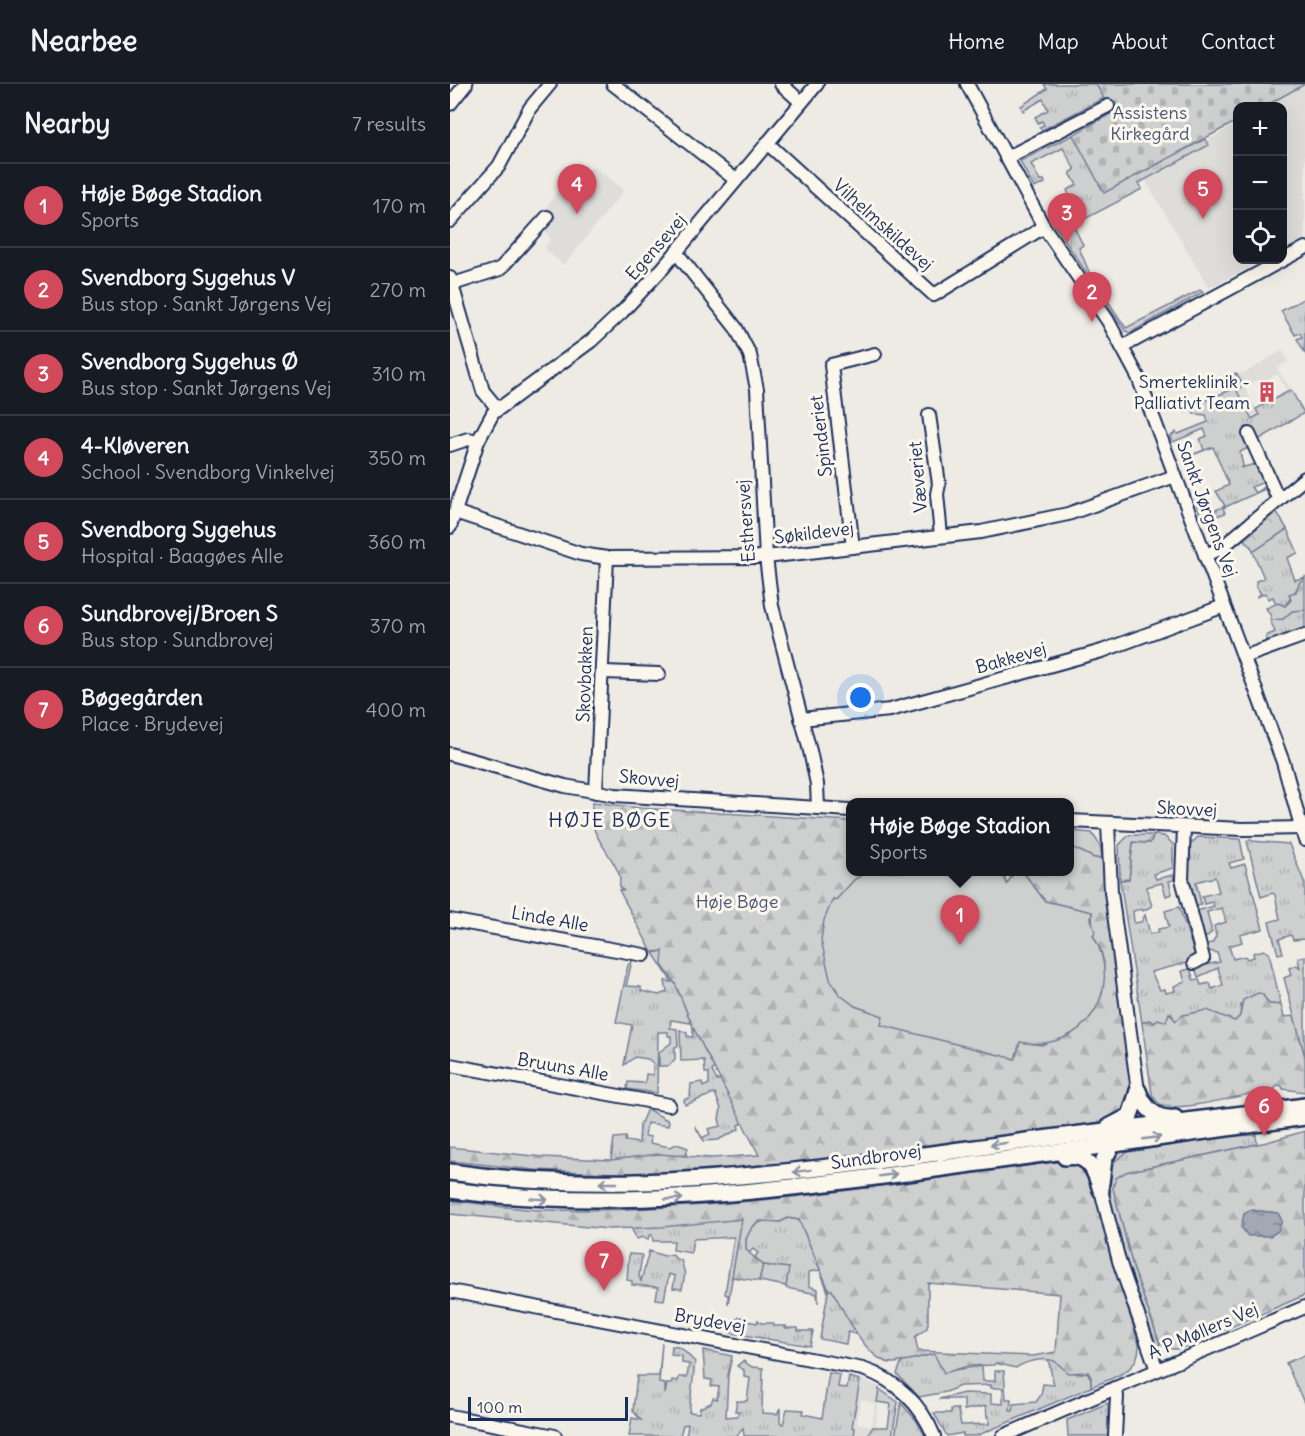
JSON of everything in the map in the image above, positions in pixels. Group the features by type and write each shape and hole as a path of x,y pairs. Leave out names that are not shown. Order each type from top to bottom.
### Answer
{"main road":[{"path":"1138,1091 1151,1112 1165,1118 1305,1105"},
{"path":"1078,1134 1113,1126 1126,1120 1135,1108 1138,1091"},
{"name":"Sundbrovej","path":"450,1172 593,1183 713,1180 799,1172 1305,1105"},
{"name":"Sundbrovej","path":"450,1190 569,1200 669,1199 759,1192 1305,1117"},
{"path":"1101,1190 1102,1166 1113,1144"},
{"path":"966,1165 990,1166 1078,1156 1093,1167 1101,1190"}],"street":[{"path":"450,104 466,84"},
{"path":"450,221 499,166 530,108 550,84"},
{"path":"613,84 736,180"},
{"path":"781,84 801,102"},
{"name":"Egensevej","path":"498,408 591,341 622,312 676,252 817,84"},
{"name":"Sankt Jørgens Vej","path":"967,84 1044,227 1098,305 1144,390 1283,762 1304,834"},
{"path":"1006,158 1108,106"},
{"name":"Vilhelmskildevej","path":"766,143 934,295 1044,227"},
{"path":"450,527 478,441 486,423 498,408 483,391 451,282 500,269 547,217"},
{"path":"1122,347 1305,248"},
{"name":"Esthersvej","path":"676,252 736,328 750,355 757,388 766,557 772,606 817,784 818,808"},
{"name":"Spinderiet","path":"853,547 831,365 875,354"},
{"name":"Væveriet","path":"929,415 939,484 937,494 941,536"},
{"path":"1249,434 1279,500"},
{"path":"450,445 468,439 478,441"},
{"name":"Søkildevej","path":"455,512 581,554 607,558 766,557 981,532 1068,514 1175,476"},
{"path":"1205,555 1220,549 1305,478"},
{"name":"Skovbakken","path":"596,792 604,672 607,558"},
{"name":"Bakkevej","path":"801,719 890,710 1102,651 1224,606"},
{"path":"1244,657 1305,635"},
{"path":"604,672 659,674"},
{"name":"Skovvej","path":"450,754 596,792 653,799 846,810"},
{"name":"Skovvej","path":"1074,821 1288,830 1304,834"},
{"path":"1108,823 1111,892 1138,1091"},
{"path":"1184,827 1182,879 1204,960"},
{"name":"Linde Alle","path":"450,920 644,955"},
{"name":"Bruuns Alle","path":"450,1065 669,1105"},
{"path":"1101,1190 1119,1261 1157,1370"},
{"name":"Brydevej","path":"450,1291 863,1369 884,1378 905,1392 919,1407 934,1436"},
{"name":"A P Møllers Vej","path":"1003,1436 1305,1307"},
{"path":"1114,1388 1116,1396 1115,1436"},
{"path":"450,1416 555,1436"}],"shaded area":[{"path":"1305,84 1305,238 1287,248 1287,102 1272,102"},
{"path":"1233,125 1233,264 1256,264 1209,288 1144,178"},
{"path":"594,166 624,190 564,265 544,248 551,239 545,232 556,219 545,210 571,167 581,173"},
{"path":"1283,350 1288,362 1277,368 1291,390 1288,392 1277,374 1260,383 1258,379 1244,387 1260,415 1252,419 1237,391 1243,384 1237,374 1246,372"},
{"path":"860,1379 880,1387 901,1403 879,1389 876,1425 872,1432 868,1431 867,1436 854,1436 855,1428 852,1427","holes":["861,1399 875,1404 872,1426 857,1423"]}],"green space":[{"path":"1044,84 1096,84 1104,98 1042,130 1039,127 1044,125 1042,121 1038,123 1035,117 1048,110 1043,99 1023,111 1021,106 1047,89"},
{"name":"Assistens Kirkegård","path":"1096,84 1305,84 1272,102 1233,102 1233,123 1104,193 1073,135 1112,113"},
{"path":"1073,135 1105,192 1205,139 1209,145 1139,183 1142,189 1073,225 1083,245 1079,248 1090,274 1126,328 1200,290 1203,292 1130,333 1125,331 1054,224 1062,220 1058,214 1073,205 1067,190 1077,185 1070,173 1075,170 1063,148 1031,164 1040,181 1044,180 1045,183 1034,188 1020,161"},
{"path":"1305,298 1305,353 1297,339 1302,337 1300,333 1295,335 1281,311"},
{"path":"1236,373 1243,385 1237,391 1252,419 1259,415 1256,409 1291,390 1304,413 1258,440 1251,452 1248,448 1240,452 1243,466 1240,468 1256,464 1264,482 1251,487 1255,493 1266,486 1270,501 1265,489 1223,508 1225,513 1203,521 1195,500 1201,498 1207,514 1225,506 1216,491 1229,485 1213,447 1187,457 1204,450 1200,439 1207,436 1204,429 1173,442 1171,436 1176,432 1178,434 1208,422 1206,415 1195,414 1192,410 1185,411 1184,409 1233,389 1228,377"},
{"path":"1275,509 1287,529 1254,551 1243,537"},
{"path":"1287,529 1298,553 1287,558 1295,580 1305,577 1285,606 1276,604 1273,597 1268,599 1266,593 1256,597 1261,594 1256,581 1264,578 1253,552"},
{"path":"1305,577 1305,610 1292,611 1283,619 1270,620 1271,616 1266,608 1278,603 1285,606 1291,600 1289,594 1296,592 1299,583"},
{"path":"1301,608 1305,610 1305,631 1268,645 1266,636 1275,632 1270,620 1283,619 1292,611"},
{"name":"Høje Bøge","path":"593,802 640,808 846,821 846,876 860,876 836,900 833,899 823,926 830,979 836,990 855,1006 884,1016 882,1025 1015,1058 1020,1042 1042,1045 1085,1023 1102,994 1104,963 1093,935 1092,912 1045,901 1026,876 1074,876 1074,848 1094,858 1102,858 1133,1095 1130,1107 1111,1122 797,1163 716,1171 635,1174 535,1170 450,1161 450,1147 542,1157 611,1160 659,1154 711,1158 759,1155 693,1027 675,983 662,965 663,951 652,952 619,890 623,890 620,888 619,874 595,832 591,813"},
{"path":"1074,831 1092,833 1100,845 1102,858 1094,858 1074,848"},
{"path":"1129,835 1154,835 1150,843 1133,842 1129,879 1120,880 1119,845"},
{"path":"1154,835 1164,836 1173,844 1173,868 1154,874 1156,879 1173,875 1174,880 1169,881 1172,894 1166,896 1162,883 1146,887 1152,906 1143,911 1142,909 1133,911 1134,923 1141,922 1145,915 1150,934 1159,932 1158,929 1169,927 1165,911 1179,907 1195,955 1190,962 1151,972 1160,990 1165,989 1166,993 1175,991 1174,986 1185,982 1182,971 1190,969 1194,980 1199,979 1201,985 1210,983 1212,989 1223,985 1218,968 1198,977 1196,971 1200,966 1220,962 1217,953 1209,951 1205,944 1212,943 1216,936 1214,926 1226,922 1222,908 1207,912 1212,932 1205,938 1197,911 1214,906 1212,902 1204,904 1202,896 1219,892 1215,877 1196,882 1201,904 1196,907 1189,878 1188,847 1198,837 1240,839 1244,859 1229,863 1231,868 1245,864 1263,929 1240,935 1242,942 1229,946 1233,959 1245,956 1247,959 1254,957 1253,953 1264,950 1269,953 1281,1005 1269,1004 1262,994 1241,1005 1240,1016 1235,1021 1198,1013 1183,1016 1175,1021 1171,1013 1166,1022 1158,1019 1154,1023 1149,1020 1142,1023 1120,880 1129,879 1133,842 1150,843"},
{"path":"1250,839 1289,844 1305,884 1305,939 1293,940 1291,935 1279,939 1283,953 1278,954 1269,922 1280,919 1275,895 1273,893 1261,897 1247,841"},
{"path":"860,876 1004,876 1007,884 1012,876 1026,876 1045,901 1092,912 1091,919 1095,932 1093,935 1102,956 1104,977 1101,997 1092,1014 1079,1028 1063,1038 1043,1043 1020,1042 1015,1059 881,1025 883,1016 855,1006 839,994 830,979 821,940 824,920 833,899 836,900"},
{"path":"663,951 691,1023 671,1020 670,1028 677,1029 678,1046 675,1047 675,1059 669,1066 659,1066 659,1052 671,1043 671,1036 668,1036 668,1032 658,1032 657,1093 627,1089 628,1082 645,1083 646,1074 653,1075 653,1063 648,1059 635,1057 624,1065 632,1025 616,1022 628,965 632,961 626,986 641,987 641,991 659,995 667,992 665,981 672,982 653,953"},
{"path":"1305,956 1305,1057 1284,978 1291,975 1289,968 1297,965 1300,968 1298,958"},
{"path":"1258,993 1262,994 1269,1004 1281,1005 1284,1017 1294,1016 1305,1057 1305,1092 1283,1089 1282,1086 1277,1085 1275,1089 1200,1104 1171,1107 1161,1105 1152,1094 1142,1023 1149,1020 1154,1023 1158,1019 1166,1022 1169,1013 1176,1021 1183,1015 1207,1010 1235,1021 1240,1016 1243,1000"},
{"path":"693,1027 714,1068 712,1071 717,1081 720,1079 744,1123 738,1125 739,1129 718,1140 704,1141 702,1138 710,1134 708,1129 721,1126 719,1119 721,1109 715,1093 685,1105 684,1100 690,1097 691,1084 702,1082 703,1087 709,1084 709,1073 705,1073 704,1060 681,1061 680,1030 687,1033 687,1036 693,1037"},
{"path":"647,1109 669,1121 668,1126 647,1123 645,1136 651,1137 650,1143 670,1147 677,1144 688,1148 686,1155 611,1160 614,1138 626,1137 625,1141 639,1143 640,1125"},
{"path":"1305,1131 1305,1295 1182,1348 1166,1348 1159,1341 1133,1267 1113,1188 1116,1178 1126,1172 1267,1142","holes":["1250,1210 1278,1213 1280,1224 1277,1231 1274,1234 1258,1235"]},
{"path":"1256,1135 1257,1144 1126,1172 1113,1184 1133,1267 1160,1344 1156,1346 1142,1313 1125,1259 1112,1205 1109,1184 1110,1167 1128,1152 1230,1136"},
{"path":"1060,1161 1082,1164 1096,1189 1108,1246 1139,1344 1135,1362 1130,1368 1116,1377 1091,1387 1091,1377 1088,1372 1068,1373 1056,1362 1050,1360 1034,1361 1016,1368 995,1363 994,1365 968,1366 944,1373 934,1354 897,1363 883,1361 865,1345 832,1290 829,1290 799,1220 788,1218 780,1222 760,1221 752,1227 746,1239 746,1250 763,1265 759,1281 732,1277 742,1219 662,1227 609,1229 450,1214 450,1200 545,1210 675,1207 804,1196","holes":["928,1283 1060,1294 1056,1352 1033,1356 918,1351 915,1337 927,1328 928,1323"]},
{"path":"788,1218 799,1220 829,1290 832,1290 859,1335 848,1332 846,1344 820,1339 828,1292 820,1270 809,1272 809,1286 818,1289 818,1303 817,1294 786,1288 788,1268 763,1265 755,1257 758,1253 753,1249 748,1254 746,1239 753,1227 765,1221 780,1222"},
{"path":"742,1219 728,1304 728,1295 725,1294 734,1237 693,1239 691,1253 673,1250 674,1241 653,1241 652,1235 649,1235 648,1240 642,1237 637,1239 631,1228"},
{"path":"649,1251 664,1256 672,1254 676,1259 681,1260 685,1274 682,1289 673,1288 675,1276 669,1274 664,1300 656,1299 658,1287 632,1285 632,1281 627,1280 629,1254 642,1255 639,1276 641,1281"},
{"path":"763,1265 789,1268 786,1286 759,1281"},
{"path":"739,1317 757,1323 758,1320 761,1323 773,1323 773,1326 798,1328 798,1331 813,1331 810,1346 731,1333 733,1319"},
{"path":"662,1343 659,1383 665,1384 665,1394 667,1384 671,1384 672,1380 678,1381 679,1377 687,1377 689,1364 682,1363 682,1356 671,1355 672,1346 681,1348 695,1362 689,1412 699,1413 700,1408 711,1403 713,1398 717,1399 719,1387 711,1386 712,1380 705,1379 703,1350 732,1356 728,1375 726,1417 737,1416 739,1411 735,1411 737,1401 747,1401 750,1378 744,1377 744,1370 737,1366 743,1361 752,1367 763,1368 762,1413 777,1414 780,1408 780,1423 783,1424 787,1409 804,1410 803,1414 822,1418 829,1373 840,1375 838,1387 847,1388 849,1377 860,1380 852,1427 855,1428 854,1436 744,1436 743,1428 737,1436 686,1436 688,1424 683,1425 680,1436 629,1436 632,1418 641,1420 633,1411 637,1376 659,1376"},
{"path":"934,1354 946,1371 982,1366 983,1381 995,1381 995,1371 1004,1371 1006,1399 1011,1399 1010,1411 1013,1411 1013,1404 1036,1402 1041,1395 1043,1384 1054,1385 1048,1359 1056,1361 1077,1374 1087,1372 1091,1379 1091,1387 976,1436 963,1436 963,1433 947,1436 934,1413 951,1413 951,1409 958,1409 961,1425 989,1424 989,1417 987,1417 986,1406 964,1410 964,1399 939,1399 964,1393 991,1394 991,1403 1003,1404 1003,1388 991,1388 991,1385 960,1386 946,1392 919,1397 897,1374 902,1361"},
{"path":"1305,1355 1305,1405 1286,1363"},
{"path":"879,1389 898,1402 892,1436 867,1436 873,1427 888,1427 891,1404 877,1402"},
{"path":"901,1403 916,1420 925,1436 895,1436"},
{"path":"1108,1403 1108,1436 1068,1436 1067,1420"}],"water":[{"path":"1250,1210 1278,1213 1282,1221 1278,1231 1270,1236 1248,1236 1241,1227 1244,1214"}],"place":[{"name":"4-Kløveren","path":"577,214"},
{"name":"Svendborg Sygehus","path":"1203,219"},
{"name":"Svendborg Sygehus Ø","path":"1067,243"},
{"name":"Svendborg Sygehus V","path":"1092,322"},
{"name":"Smerteklinik - Palliativt Team","path":"1267,392"},
{"name":"Høje Bøge Stadion","path":"960,945"},
{"name":"Sundbrovej/Broen S","path":"1264,1136"},
{"name":"Bøgegården","path":"604,1291"}],"district":[{"name":"HØJE BØGE","path":"610,820"}]}
